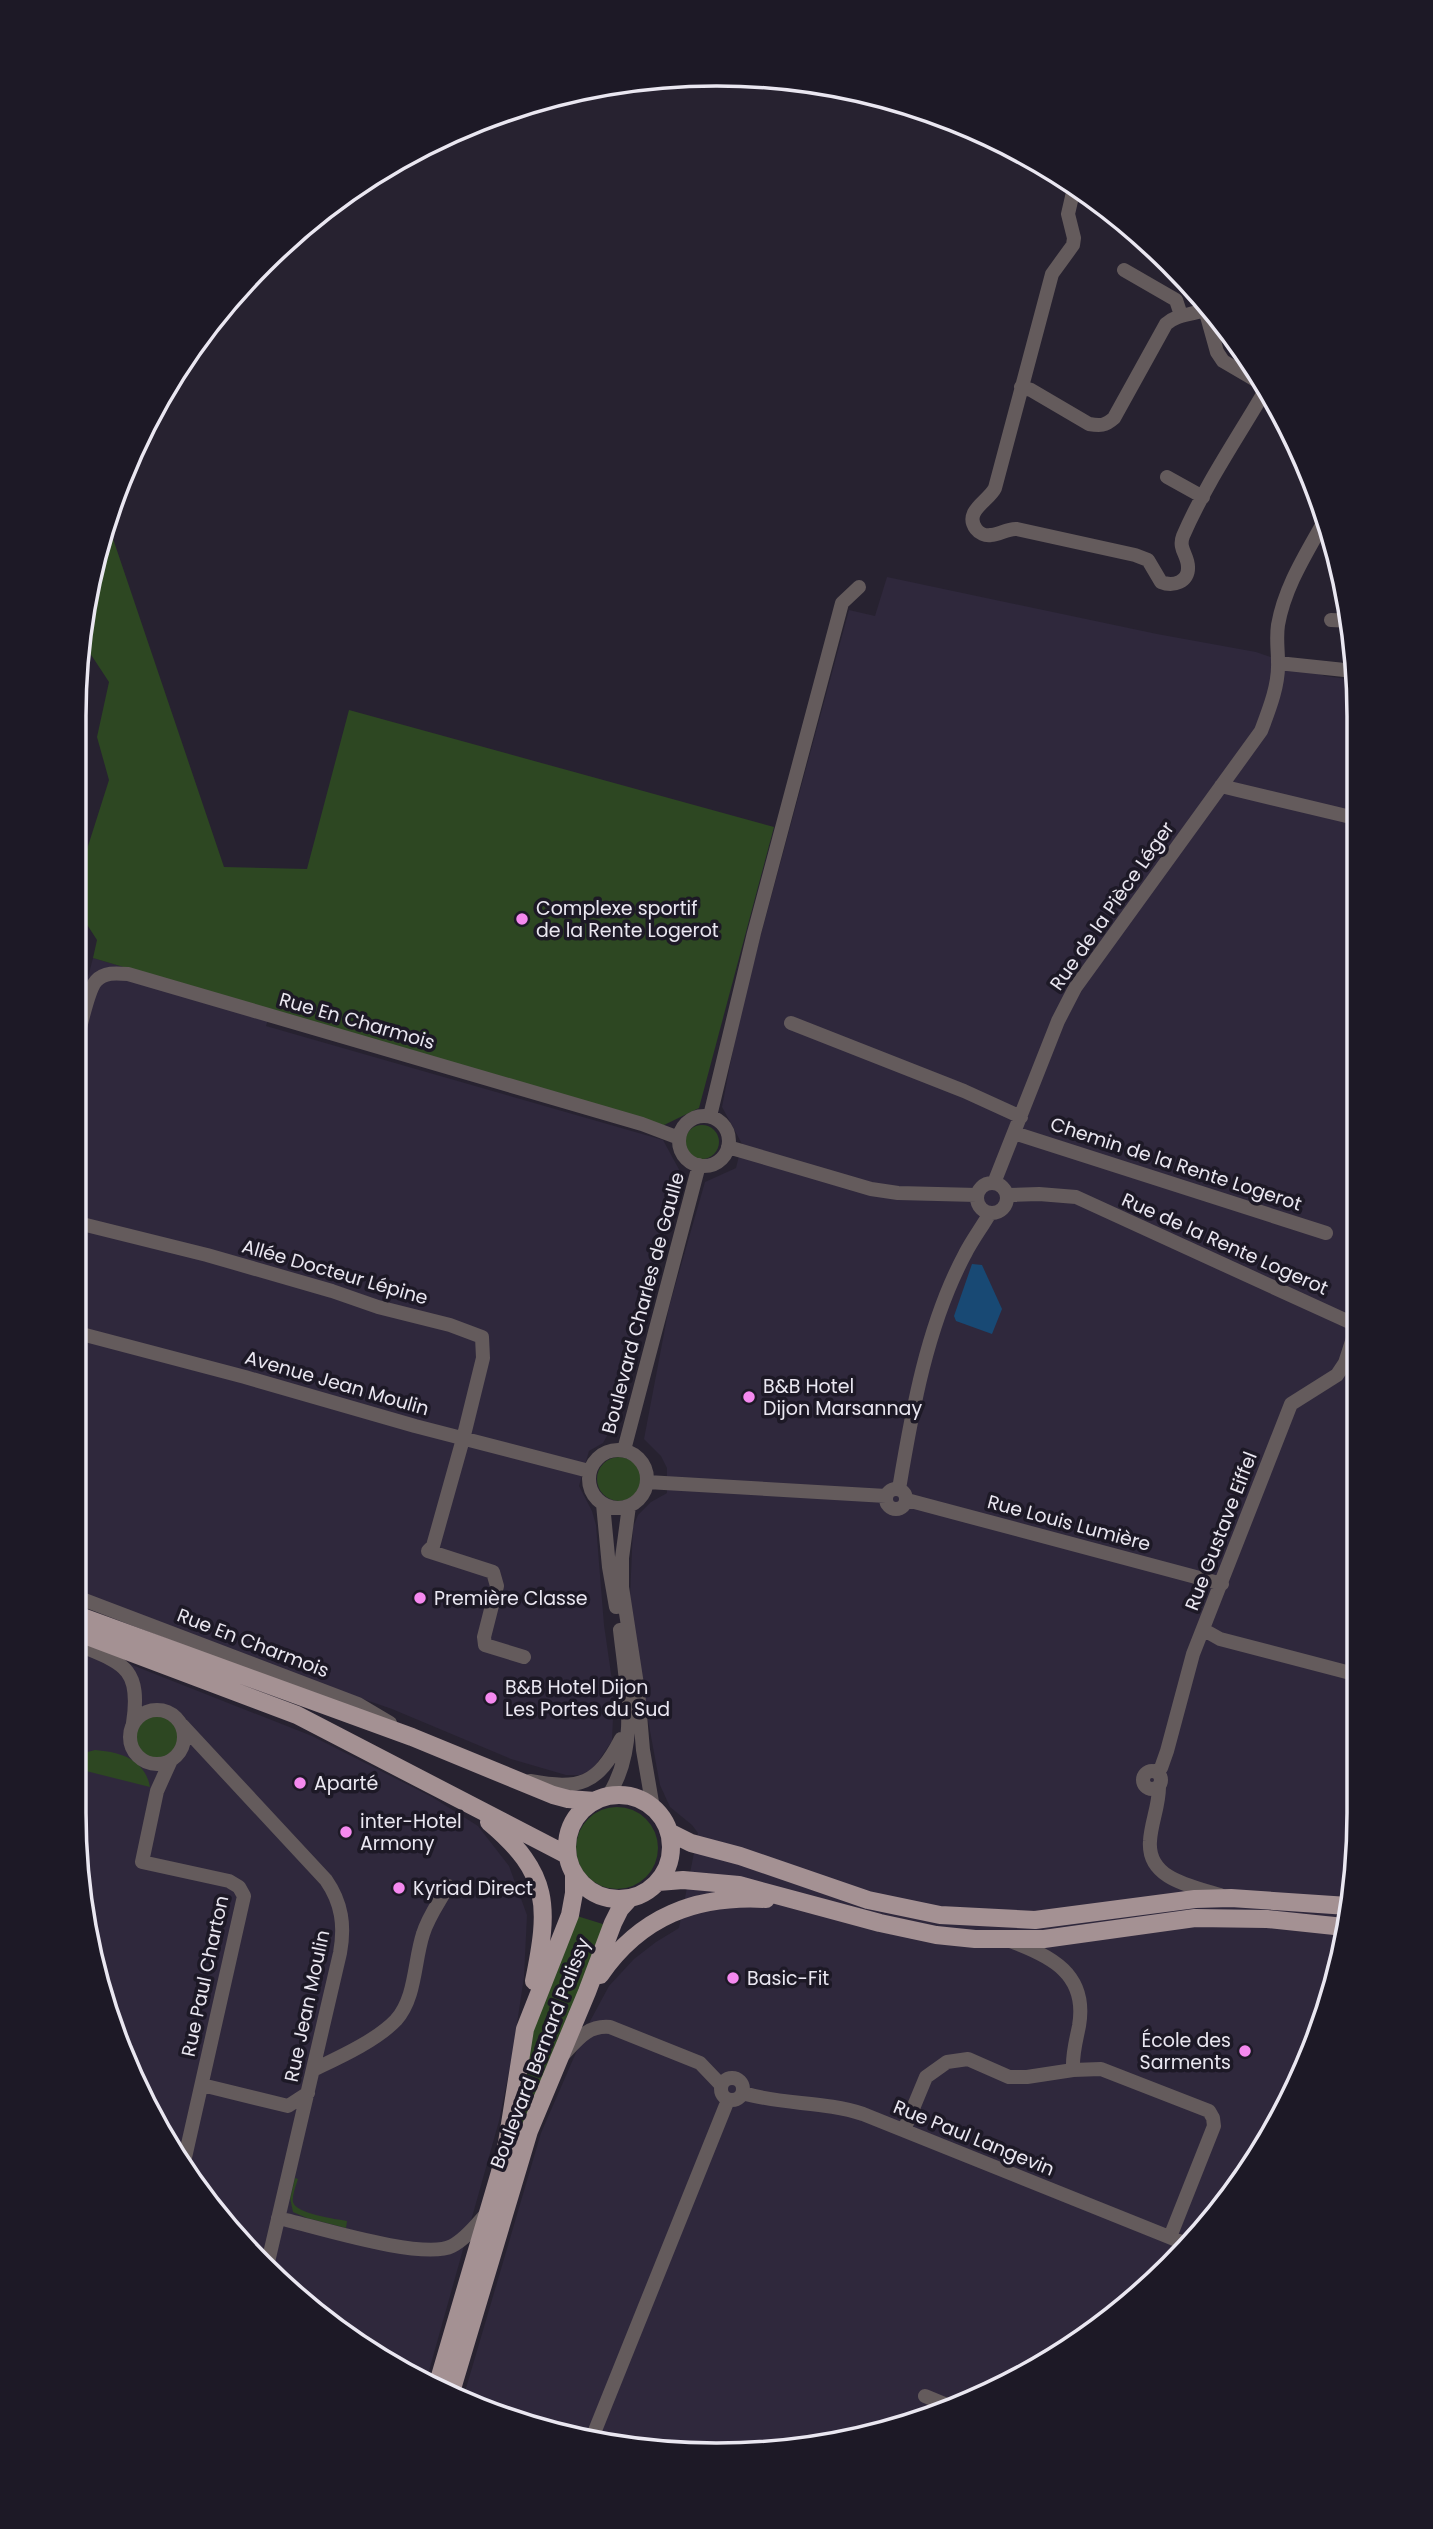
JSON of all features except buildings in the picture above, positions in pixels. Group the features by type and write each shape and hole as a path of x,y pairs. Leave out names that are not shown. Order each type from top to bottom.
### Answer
{"main road":[{"path":"86,1618 412,1737 568,1799 632,1798 653,1808 663,1819 669,1832 670,1858 658,1882 645,1892 630,1898 614,1899 598,1895 585,1887 575,1875 567,1855 570,1830 584,1808 602,1799"},
{"path":"86,1636 297,1715 567,1855"},
{"path":"443,1791 492,1824 530,1867 538,1882 543,1902 542,1936 525,2029"},
{"path":"669,1832 691,1843 740,1856 868,1900 940,1915 1035,1920 1168,1901 1231,1898 1340,1905"},
{"name":"Boulevard Bernard Palissy","path":"439,2379 507,2143 525,2029 570,1915 575,1893 575,1875"},
{"path":"658,1882 683,1880 738,1885 909,1930 975,1939 1006,1940 1082,1935 1195,1918 1267,1919 1337,1926"},
{"name":"Boulevard Bernard Palissy","path":"453,2385 518,2164 612,1923 630,1898"},
{"path":"587,1992 618,1950 636,1934 667,1916 695,1905 730,1899 797,1900"}],"street":[{"path":"1072,196 1068,214 1073,244 1052,274 995,488 973,515 975,527 979,532 992,536 1017,529 1135,555 1148,560 1161,582 1172,585 1180,583 1188,573 1188,563 1182,552 1181,541 1260,396"},
{"path":"1124,270 1176,300 1181,315"},
{"path":"1021,387 1031,390 1089,424 1107,424 1114,418 1166,324 1181,315 1196,314 1199,311"},
{"path":"1210,324 1217,352 1223,361 1247,376"},
{"path":"1167,477 1203,497"},
{"path":"1319,531 1285,595 1278,625 1277,656 1345,669"},
{"path":"710,1116 754,933 842,603 859,587"},
{"path":"1331,620 1340,620"},
{"name":"Rue de la Pièce Léger","path":"993,1183 1058,1021 1075,988 1261,731 1271,707 1277,656"},
{"path":"1220,786 1347,816"},
{"name":"Rue En Charmois","path":"86,1009 96,980 113,972 128,974 642,1124 679,1138"},
{"path":"791,1023 964,1091 1021,1117"},
{"path":"710,1116 724,1125 728,1147 713,1164 692,1163 682,1153 679,1138 689,1121 695,1117 710,1116"},
{"name":"Chemin de la Rente Logerot","path":"1014,1133 1326,1233"},
{"path":"728,1147 871,1189 898,1193 977,1195"},
{"name":"Boulevard Charles de Gaulle","path":"624,1450 699,1165"},
{"path":"647,1482 898,1495 915,1398 939,1318 965,1253 990,1213 1003,1208 1007,1195 1002,1187 993,1183 981,1187 977,1195 978,1205 990,1213"},
{"name":"Rue de la Rente Logerot","path":"1007,1195 1076,1197 1347,1323"},
{"name":"Allée Docteur Lépine","path":"86,1225 203,1254 378,1307 450,1325 482,1337 482,1358 463,1438"},
{"name":"Avenue Jean Moulin","path":"86,1335 589,1471"},
{"name":"Rue Gustave Eiffel","path":"1231,1898 1181,1883 1166,1876 1155,1865 1150,1854 1150,1840 1158,1787 1151,1790 1144,1785 1143,1780 1147,1772 1161,1768 1193,1654 1291,1404 1337,1375 1347,1356"},
{"path":"463,1438 433,1546 428,1550 493,1572 497,1586 484,1637 485,1645 524,1657"},
{"path":"624,1450 637,1456 645,1468 647,1482 642,1497 629,1506 616,1508 603,1504 594,1496 589,1484 589,1471 596,1459 609,1451 624,1450"},
{"name":"Rue Louis Lumière","path":"898,1495 1222,1584"},
{"path":"602,1799 619,1775 629,1726 629,1704 609,1567 603,1504"},
{"path":"629,1506 622,1558 622,1587 653,1808"},
{"name":"Rue En Charmois","path":"86,1601 358,1703 412,1737"},
{"path":"1204,1630 1220,1639 1347,1672"},
{"path":"86,1648 118,1663 128,1672 135,1684 136,1698 129,1737 134,1753 146,1762 163,1764 188,1754 215,1760"},
{"path":"133,1723 144,1712 161,1710 170,1713 182,1725 184,1741 174,1758"},
{"name":"Rue Jean Moulin","path":"182,1725 318,1871 338,1902 344,1926 269,2258"},
{"path":"508,1777 539,1783 575,1784 596,1776 611,1759 629,1726"},
{"name":"Rue Paul Charton","path":"174,1758 157,1791 142,1862 229,1881 239,1887 244,1896 186,2153"},
{"path":"146,1762 157,1791"},
{"path":"313,2070 380,2033 398,2019 405,2007 413,1981 424,1933 448,1886"},
{"path":"1006,1940 1041,1953 1064,1968 1079,1994 1080,2023 1072,2054 1073,2070"},
{"path":"556,2063 588,2030 610,2027 699,2063 721,2085"},
{"path":"904,2130 926,2077 947,2062 968,2059 1009,2077 1101,2069 1209,2111 1214,2126 1170,2237"},
{"path":"733,2077 742,2083 743,2093 734,2101 728,2100 721,2094 721,2085 723,2081 733,2077"},
{"path":"202,2085 288,2106 300,2128"},
{"path":"288,2106 308,2093"},
{"name":"Rue Paul Langevin","path":"743,2093 761,2099 853,2111 1179,2241"},
{"path":"596,2431 728,2100"},
{"path":"278,2218 404,2247 431,2250 452,2247 488,2212"},
{"path":"925,2396 939,2402"}],"shaded area":[{"path":"887,577 1256,652 1325,676 1346,679 1347,1812 1342,1895 1326,1976 1314,2015 1299,2054 1263,2128 1241,2163 1191,2228 1163,2259 1100,2313 1032,2359 995,2378 919,2410 880,2422 799,2438 758,2442 675,2442 634,2438 553,2422 465,2391 541,2133 588,2025 609,1986 634,1959 679,1928 698,1833 670,1807 660,1785 643,1693 630,1597 633,1527 638,1515 651,1502 667,1493 667,1468 661,1456 644,1439 669,1307 705,1182 736,1168 742,1144 722,1107 741,1008 849,610 875,616"},
{"path":"93,958 271,1010 266,1026 663,1140 681,1173 656,1270 607,1436 603,1443 589,1451 579,1486 596,1525 604,1625 614,1694 612,1741 593,1769 580,1775 566,1775 511,1759 392,1709 86,1603 86,985"},
{"path":"86,1647 312,1736 432,1797 478,1826 509,1866 527,1915 524,1977 499,2121 428,2373 366,2337 333,2313 270,2259 242,2228 192,2163 170,2128 134,2054 107,1976 91,1895 87,1854"}],"green space":[{"name":"Complexe sportif de la Rente Logerot","path":"112,536 224,867 307,869 349,710 774,827 699,1108 662,1126 93,958 97,940 86,923 86,852 109,780 97,737 109,682 89,652 98,593"},
{"path":"702,1125 714,1130 719,1142 714,1154 702,1159 690,1154 685,1142 690,1130"},
{"path":"619,1457 634,1464 641,1479 634,1494 619,1501 604,1494 597,1479 604,1464"},
{"path":"156,1714 172,1720 178,1736 172,1752 156,1758 140,1752 134,1736 140,1720"},
{"path":"95,1750 130,1759 143,1770 150,1787 86,1771 86,1752"},
{"path":"617,1807 633,1811 646,1819 654,1832 658,1848 654,1864 646,1877 633,1885 617,1889 601,1885 588,1877 580,1864 576,1848 580,1832 588,1819 601,1811"},
{"path":"577,1916 606,1925 520,2137 515,2136 532,2029"},
{"path":"295,2178 298,2179 293,2197 296,2206 317,2215 347,2221 346,2228 293,2212 290,2198"}],"water":[{"path":"972,1264 982,1265 1002,1309 992,1334 956,1321 954,1316"}],"place":[{"name":"Complexe sportif de la Rente Logerot","path":"522,919"},
{"name":"B&B Hotel Dijon Marsannay","path":"749,1397"},
{"name":"Première Classe","path":"420,1598"},
{"name":"B&B Hotel Dijon Les Portes du Sud","path":"491,1698"},
{"name":"Aparté","path":"300,1783"},
{"name":"inter-Hotel Armony","path":"346,1832"},
{"name":"Kyriad Direct","path":"399,1888"},
{"name":"Basic-Fit","path":"733,1978"},
{"name":"École des Sarments","path":"1245,2051"}]}
